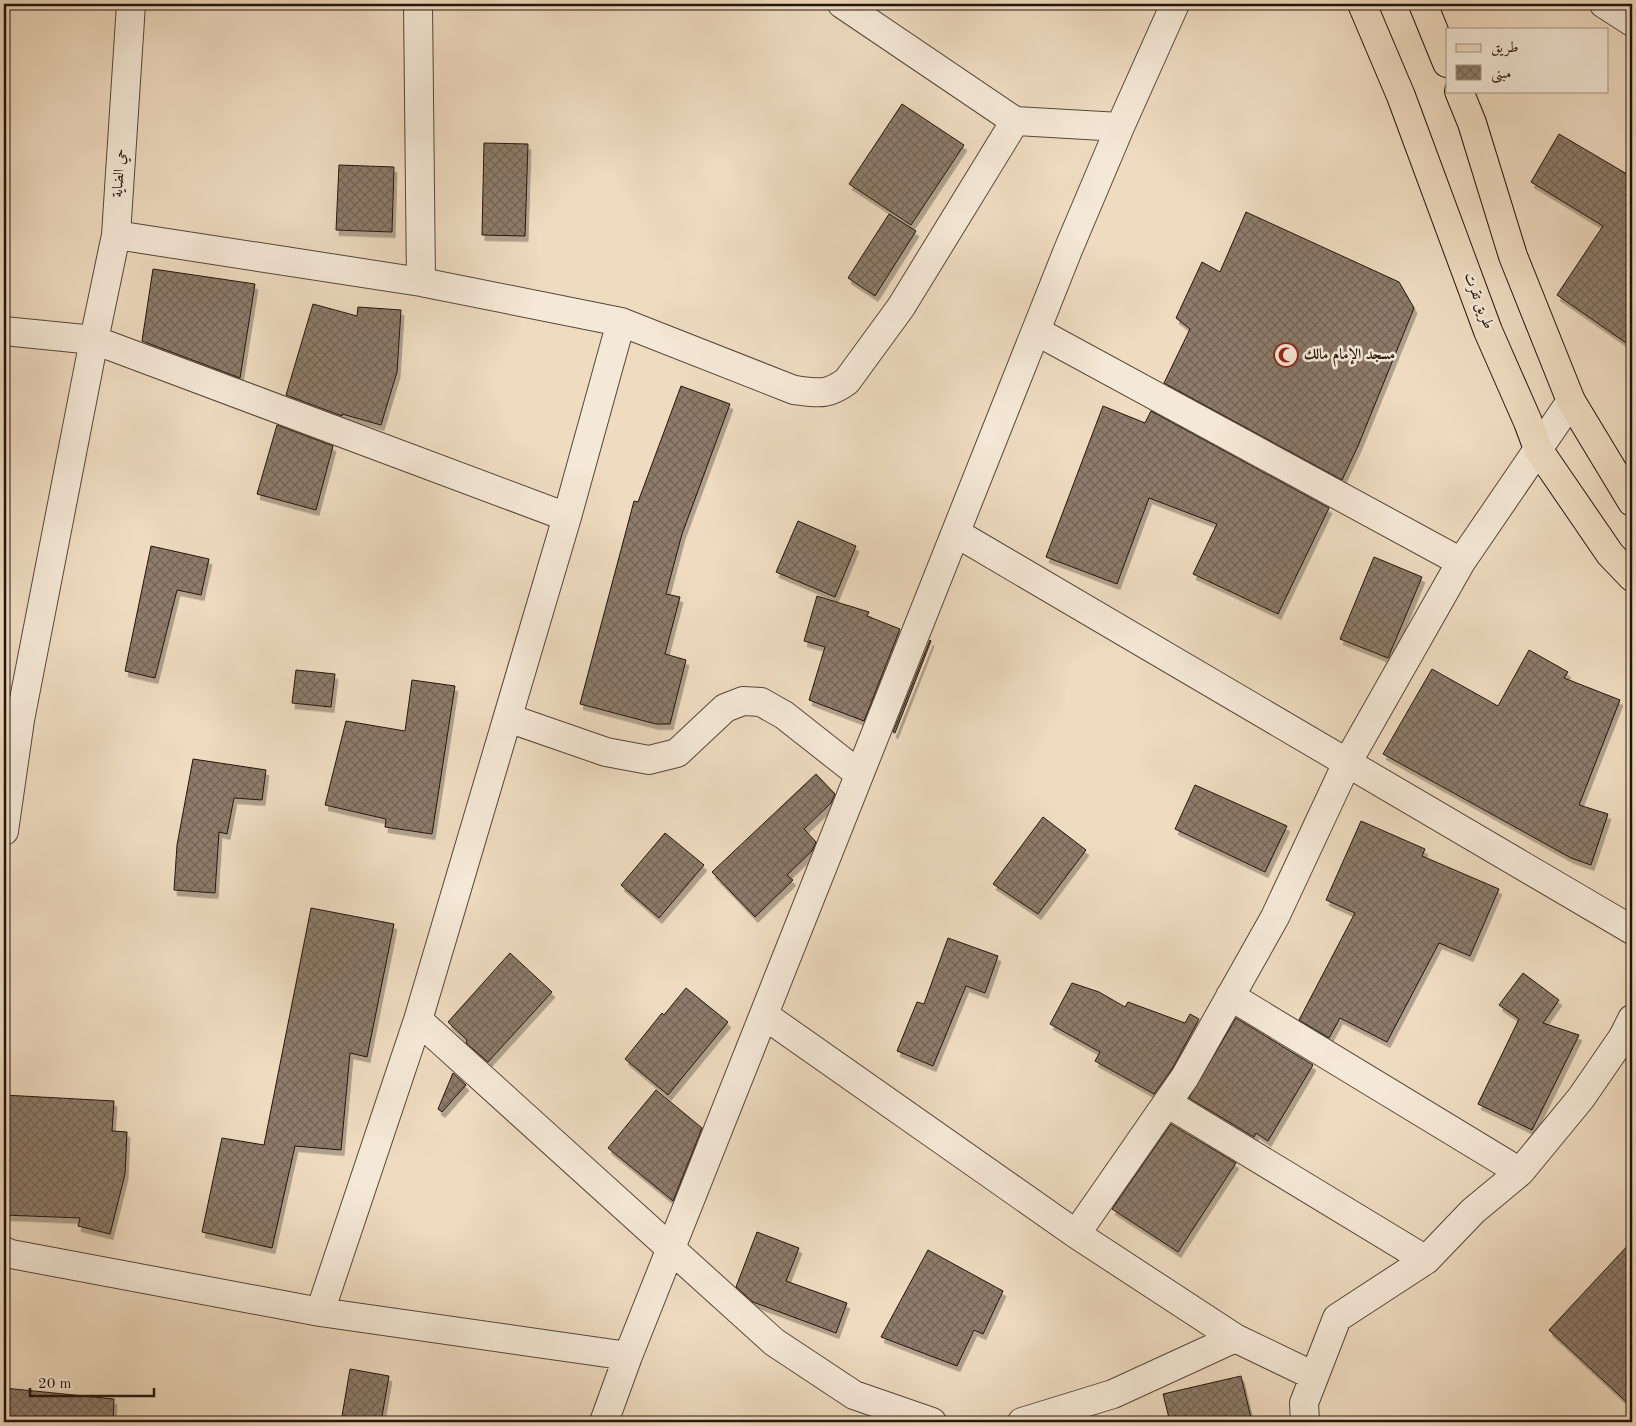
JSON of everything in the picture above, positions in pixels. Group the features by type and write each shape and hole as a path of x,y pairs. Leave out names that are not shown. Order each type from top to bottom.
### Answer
{"main road":[{"name":"طريق تقرت","path":"1362,4 1401,96 1488,331 1538,449 1610,554 1632,577"},
{"path":"1423,4 1446,61"},
{"path":"1459,92 1472,123 1514,256 1571,401 1632,500"}],"street":[{"name":"حي الضاية","path":"4,831 12,719 116,235 131,4"},
{"path":"418,4 421,282"},
{"path":"842,4 1015,121 1120,127"},
{"path":"604,1422 628,1356 1036,331 1120,127 1175,4"},
{"path":"1604,4 1632,22"},
{"path":"116,235 421,282 620,322 794,390 817,393 835,390 847,381 901,307 1015,121"},
{"path":"320,1312 418,1020 567,517 620,322"},
{"path":"4,331 94,340 567,517"},
{"path":"1036,331 1461,562"},
{"path":"1076,1234 1185,1077 1275,917 1347,762 1461,562 1571,401"},
{"path":"956,533 1632,930"},
{"path":"508,718 606,752 649,760 677,753 725,708 743,700 761,702 784,715 859,774"},
{"path":"1230,996 1520,1172"},
{"path":"764,1015 1076,1234 1234,1338 1314,1376"},
{"path":"1306,1422 1304,1402 1337,1318 1426,1260 1473,1211 1520,1172 1581,1098 1623,1037 1632,1019"},
{"path":"418,1020 774,1342 854,1395 932,1422"},
{"path":"1167,1103 1426,1260"},
{"path":"4,1251 20,1256 320,1312 628,1356"},
{"path":"1022,1422 1113,1394 1234,1338"}],"building":[{"path":"902,104 964,145 911,225 849,184"},
{"path":"1559,134 1632,177 1632,347 1557,295 1603,226 1531,182"},
{"path":"484,143 528,144 525,236 482,235"},
{"path":"339,165 394,167 392,232 336,230"},
{"name":"مسجد الإمام مالك","path":"1246,212 1399,282 1414,308 1358,446 1342,480 1164,383 1190,329 1176,318 1202,262 1220,272"},
{"path":"889,214 916,231 875,296 848,278"},
{"path":"153,269 255,284 240,378 142,341"},
{"path":"313,304 357,316 358,307 401,310 397,372 381,425 342,414 342,416 286,395"},
{"path":"681,386 730,404 682,534 666,594 680,597 665,654 686,660 670,724 656,724 580,704 634,501 638,502"},
{"path":"1103,406 1145,423 1151,411 1329,508 1278,614 1193,574 1217,524 1149,498 1117,584 1046,557"},
{"path":"277,425 333,446 316,510 257,494"},
{"path":"798,521 856,546 835,597 776,572"},
{"path":"151,546 209,559 201,595 177,590 155,678 125,671"},
{"path":"1374,557 1422,577 1388,658 1340,639"},
{"path":"817,596 869,612 867,616 900,629 864,721 809,700 825,647 804,641"},
{"path":"931,641 895,733 893,732"},
{"path":"1529,650 1568,672 1564,678 1620,700 1579,805 1608,814 1591,865 1571,858 1383,754 1432,669 1498,706"},
{"path":"296,670 335,674 331,707 292,703"},
{"path":"412,680 455,686 432,834 385,827 386,819 325,805 346,721 405,731"},
{"path":"193,759 266,770 262,800 234,798 227,834 219,832 215,893 174,890 177,845"},
{"path":"816,774 835,794 831,803 804,829 816,842 812,851 787,875 793,880 755,917 712,872"},
{"path":"1195,785 1287,826 1265,872 1175,829"},
{"path":"1043,817 1086,850 1038,914 993,884"},
{"path":"1361,821 1425,849 1422,856 1499,889 1470,956 1439,943 1387,1042 1340,1018 1329,1038 1299,1020 1355,913 1326,900"},
{"path":"665,833 704,865 659,918 621,885"},
{"path":"311,908 394,924 367,1057 350,1053 341,1150 295,1146 272,1248 202,1232 222,1138 264,1145"},
{"path":"948,938 998,956 985,993 966,986 933,1066 897,1051 917,1002 924,1004"},
{"path":"510,953 552,992 488,1062 466,1043 467,1040 448,1022"},
{"path":"1523,973 1559,1000 1543,1023 1579,1035 1532,1130 1478,1104 1519,1019 1499,1005"},
{"path":"1072,983 1099,992 1125,1007 1128,1002 1185,1023 1190,1014 1199,1019 1172,1069 1154,1094 1095,1061 1100,1052 1050,1024"},
{"path":"686,988 728,1022 668,1095 625,1059 662,1013 664,1015"},
{"path":"1236,1018 1313,1065 1268,1141 1256,1133 1254,1137 1189,1098"},
{"path":"453,1073 466,1085 442,1112 438,1109"},
{"path":"656,1090 702,1128 673,1201 608,1148"},
{"path":"4,1095 114,1101 112,1131 127,1132 125,1174 110,1234 78,1226 80,1218 4,1215"},
{"path":"1171,1124 1236,1163 1178,1252 1112,1209"},
{"path":"757,1232 799,1248 786,1281 847,1303 836,1333 753,1302 736,1287"},
{"path":"1632,1241 1632,1407 1549,1330"},
{"path":"928,1250 1003,1291 983,1334 974,1330 957,1366 881,1337"},
{"path":"350,1369 389,1376 381,1422 341,1422"},
{"path":"1241,1376 1252,1422 1170,1422 1163,1394"},
{"path":"4,1388 114,1399 113,1422 4,1422"}],"place":[{"name":"مسجد الإمام مالك","path":"1286,355"}]}
